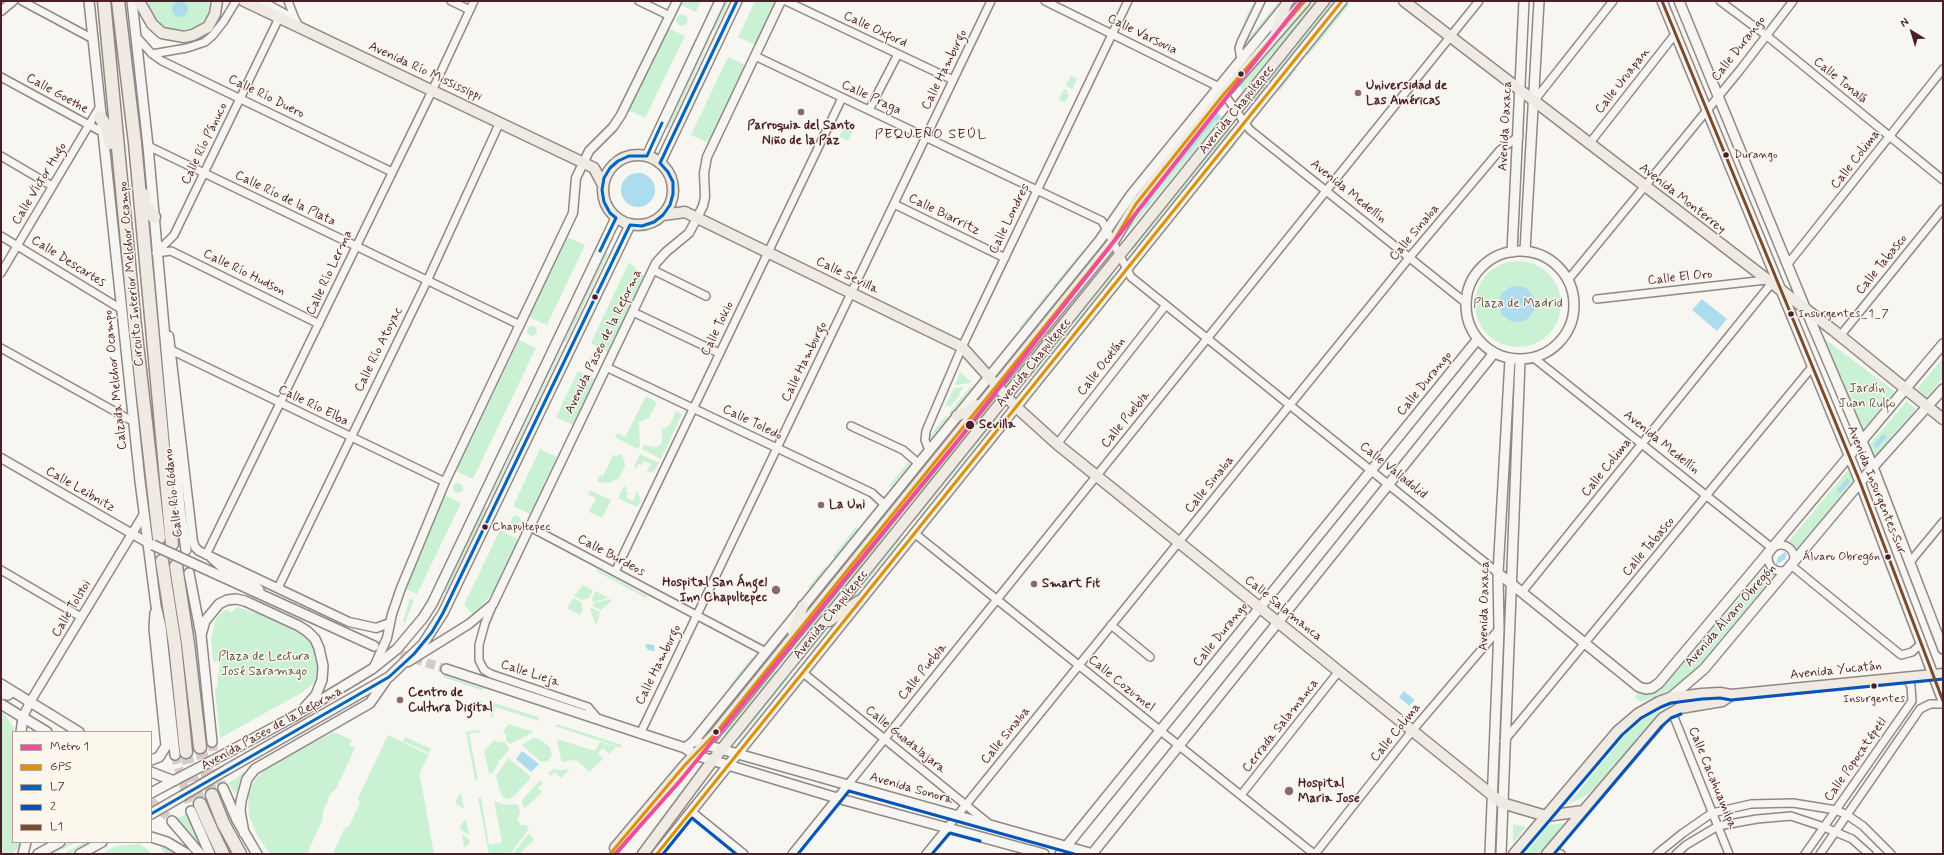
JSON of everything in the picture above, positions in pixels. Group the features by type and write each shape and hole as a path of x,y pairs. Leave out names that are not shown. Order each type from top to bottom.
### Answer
{"highway":[{"name":"Circuito Interior Melchor Ocampo","path":"104,1 153,542"},
{"name":"Circuito Interior Melchor Ocampo","path":"118,1 136,166 172,544"},
{"path":"100,112 108,129 114,171 121,185"},
{"path":"136,166 142,176 144,204 154,217"},
{"path":"162,561 175,645 181,753"},
{"path":"167,593 181,571"},
{"path":"181,571 200,747"},
{"path":"212,795 240,854"},
{"path":"196,807 224,854"}],"main road":[{"name":"Calzada Melchor Ocampo","path":"89,1 144,514 153,542 156,606 161,627 181,753"},
{"path":"132,1 148,146 156,253 180,508 186,550"},
{"path":"139,1 152,24 162,33 184,37 193,35 208,27 215,14 217,1"},
{"name":"Avenida Río Mississippi","path":"244,1 594,168"},
{"path":"647,156 720,1"},
{"path":"660,163 737,1"},
{"name":"Avenida Chapultepec","path":"1222,90 1274,38 1304,1"},
{"name":"Avenida Chapultepec","path":"643,854 713,760 1324,1"},
{"name":"Avenida Chapultepec","path":"657,854 1015,406 1342,1"},
{"name":"Avenida Monterrey","path":"1404,1 1840,336 1943,420"},
{"name":"Avenida Oaxaca","path":"1512,252 1524,1"},
{"name":"Avenida Oaxaca","path":"1525,251 1539,1"},
{"name":"Avenida Insurgentes Sur","path":"1662,1 1708,109 1812,368 1860,482 1922,643 1938,674 1943,702"},
{"name":"Avenida Insurgentes Sur","path":"1679,1 1787,265 1873,466 1941,639 1943,649"},
{"path":"1274,38 1287,3"},
{"name":"Avenida Chapultepec","path":"615,848 705,745 1113,242 1136,204 1176,148 1222,90 1241,60 1287,3"},
{"name":"Avenida Chapultepec","path":"694,742 1107,231 1131,195 1176,148"},
{"path":"603,185 594,168 604,168 614,165 629,156 647,156 660,163 668,172 673,182 673,194 670,205 663,215"},
{"path":"614,165 604,178 604,202 610,213 616,218 630,225 648,224 663,215 685,212 673,194"},
{"name":"Calle Sevilla","path":"685,212 962,346 989,376"},
{"name":"Avenida Paseo de la Reforma","path":"152,792 293,717 372,669 405,642 432,604 616,218"},
{"name":"Avenida Paseo de la Reforma","path":"152,813 226,770 343,705 389,677 423,644 443,613 630,225"},
{"path":"1525,251 1536,253 1550,260 1562,271 1568,280 1574,298 1575,307 1569,329 1555,348 1534,358 1520,360 1510,359 1494,354 1477,340 1468,323 1466,303 1470,284 1483,266 1501,254 1525,251"},
{"name":"Calle Durango","path":"1063,850 1477,340"},
{"name":"Avenida Álvaro Obregón","path":"1646,689 1660,683 1943,344"},
{"path":"1092,854 1494,354"},
{"name":"Avenida Oaxaca","path":"1490,854 1491,795 1499,629 1498,573 1510,359"},
{"name":"Avenida Oaxaca","path":"1500,854 1520,360"},
{"name":"Calle Salamanca","path":"989,376 1015,406 1057,444 1491,795 1502,803 1546,816 1583,811"},
{"path":"1927,407 1943,389"},
{"path":"957,416 982,403"},
{"name":"Avenida Álvaro Obregón","path":"1514,854 1622,727 1648,708 1670,698 1704,669 1792,566 1873,466 1927,407"},
{"name":"Calle Río Ródano","path":"153,542 192,563 263,594 374,646"},
{"path":"209,556 222,567 250,581 263,594"},
{"path":"181,571 201,635 212,742"},
{"name":"Calle Valladolid","path":"1498,573 1639,687 1646,689"},
{"path":"201,635 205,621 218,604 227,600 236,599 252,604 299,626 308,632 315,639 322,657 322,680 312,700 293,717"},
{"path":"821,626 859,601"},
{"path":"152,760 159,756 166,746 154,628 156,606"},
{"path":"789,642 803,606"},
{"name":"Calle Lieja","path":"446,669 684,748 695,755 713,760"},
{"path":"1938,674 1943,684"},
{"name":"Avenida Yucatán","path":"1670,698 1720,692 1731,695 1938,674"},
{"path":"244,833 240,811 241,801 247,779 255,769 370,703 389,677"},
{"path":"1,684 77,731"},
{"path":"1,694 8,695 12,691"},
{"name":"Avenida Yucatán","path":"1672,712 1687,707 1722,702 1731,695"},
{"path":"1,704 45,731"},
{"path":"1548,852 1658,722 1672,712"},
{"path":"21,731 23,717"},
{"path":"684,748 694,742 722,750"},
{"name":"Avenida Sonora","path":"722,750 992,827 1015,832 1063,850 1092,854"},
{"name":"Avenida Sonora","path":"713,760 837,798 1044,854"},
{"path":"152,772 176,780"},
{"path":"223,788 244,833 257,854"},
{"path":"196,807 210,854"},
{"path":"172,821 200,854"},
{"path":"1009,844 1015,832"},
{"path":"152,838 167,842 187,854"},
{"path":"23,854 26,843"},
{"path":"38,854 58,843"},
{"path":"80,854 100,843"}],"street":[{"path":"1,11 13,1"},
{"path":"22,1 93,39"},
{"path":"152,54 187,48 205,42 213,35 224,21 236,1"},
{"path":"262,1 295,19"},
{"path":"288,1 300,29"},
{"path":"451,1 470,10"},
{"name":"Calle Río Lerma","path":"209,556 279,403 319,324 355,246 432,91 474,1"},
{"path":"639,1 670,16"},
{"path":"372,669 384,646 401,588 445,482 573,213 576,178 589,150 613,127 621,115 677,1"},
{"name":"Avenida Paseo de la Reforma","path":"404,664 469,624 493,604 652,270 661,257 689,233 698,218 705,197 704,173 706,157 781,1"},
{"name":"Calle Oxford","path":"786,1 953,80"},
{"name":"Calle Hamburgo","path":"640,734 991,1"},
{"name":"Calle Varsovia","path":"1045,1 1112,33 1222,90"},
{"name":"Calle Londres","path":"929,450 925,440 926,431 962,346 1128,1"},
{"path":"1241,60 1239,48 1241,42 1261,1"},
{"name":"Calle Puebla","path":"792,854 1479,1"},
{"path":"1534,101 1613,1"},
{"name":"Calle Tonalá","path":"1720,1 1767,36 1943,180"},
{"name":"Calle Durango","path":"1568,280 1794,1"},
{"name":"Calle Río Pánuco","path":"156,253 174,235 278,18"},
{"name":"Calle Uruapan","path":"1589,144 1676,33"},
{"name":"Calle Río Duero","path":"136,36 152,54 162,61 392,172"},
{"path":"870,110 898,54"},
{"name":"Calle Praga","path":"755,56 1102,221 1126,269"},
{"name":"Calle Colima","path":"1787,265 1943,69"},
{"name":"Calle Goethe","path":"1,77 102,132"},
{"name":"Avenida Medellín","path":"1222,90 1250,130 1466,303"},
{"name":"Calle Tokio","path":"615,572 842,98"},
{"name":"Calle Víctor Hugo","path":"1,273 89,125 100,112"},
{"name":"Calle Río Atoyac","path":"278,588 427,281 500,122"},
{"name":"Calle Sinaloa","path":"926,854 1409,258 1500,150 1518,136"},
{"name":"Calle Río de la Plata","path":"148,146 520,326"},
{"path":"1,156 52,186"},
{"name":"Calle Biarritz","path":"894,204 1005,258"},
{"name":"Calle Tabasco","path":"1840,336 1943,209"},
{"name":"Calle Descartes","path":"1,236 121,309"},
{"name":"Calle Río Hudson","path":"156,253 171,251 319,324"},
{"name":"Calle Valladolid","path":"1126,269 1131,277 1498,573"},
{"path":"652,270 706,296"},
{"name":"Calle Colima","path":"1522,592 1642,444 1769,282"},
{"name":"Calle El Oro","path":"1597,299 1769,282"},
{"name":"Calle Ocotlán","path":"1057,444 1166,305"},
{"path":"633,312 719,353"},
{"name":"Calle Río Ródano","path":"162,319 169,335 192,542 199,551 209,556 359,625 380,627 390,623"},
{"path":"1,348 134,422"},
{"name":"Calle Río Elba","path":"171,350 445,482"},
{"name":"Avenida Medellín","path":"1534,358 1772,548"},
{"name":"Calle Toledo","path":"606,367 872,493 885,504"},
{"name":"Calle Tabasco","path":"1504,741 1812,368"},
{"path":"851,426 903,450 918,463"},
{"name":"Calle Leibnitz","path":"1,458 131,534 153,542"},
{"name":"Calle Tolstoi","path":"23,717 30,702 144,514"},
{"path":"1910,562 1943,522"},
{"name":"Calle Burdeos","path":"530,527 766,652"},
{"name":"Calle Cozumel","path":"914,533 1315,854"},
{"path":"1782,544 1792,549 1794,559 1792,566 1781,571 1771,566 1768,555 1772,548 1782,544"},
{"path":"1792,566 1901,655 1912,652 1922,643"},
{"path":"1,570 81,617"},
{"name":"Calle Lieja","path":"493,604 481,634 479,656 480,664 486,672 588,706 599,720"},
{"path":"1111,625 1150,657"},
{"name":"Calle Colima","path":"1315,854 1412,731 1499,629"},
{"name":"Cerrada Salamanca","path":"1241,795 1339,671"},
{"name":"Calle Guadalajara","path":"802,672 992,827"},
{"name":"Calle Popocatépetl","path":"1806,854 1912,701 1912,686 1906,677"},
{"name":"Calle Popocatépetl","path":"1820,854 1920,709 1930,704 1943,702"},
{"name":"Calle Cacahuamilpa","path":"1672,712 1729,854"},
{"path":"1657,854 1683,832 1712,813 1751,804 1793,803 1836,810 1847,815 1863,826 1891,854"},
{"path":"691,811 744,854"},
{"path":"1676,854 1686,845 1718,826 1757,819 1791,816 1824,827 1852,839 1869,854"},
{"path":"1548,852 1561,854"}],"green space":[{"path":"148,1 209,1 210,6 207,16 198,27 186,33 167,30 158,24 149,11"},
{"path":"681,1 701,1 696,12 679,4"},
{"path":"727,1 729,1 715,31 713,30"},
{"path":"755,1 776,1 755,45 738,37"},
{"path":"1254,1 1257,1 1252,16 1247,23 1244,21"},
{"path":"1279,1 1282,1 1243,49 1242,46"},
{"path":"1310,1 1319,1 1275,55 1272,54 1245,88 1247,91 1244,94 1239,85"},
{"path":"1330,1 1335,1 1254,102 1251,99"},
{"path":"1348,2 1350,4 1308,56 1306,54"},
{"path":"680,15 684,15 686,16 686,24 680,25 677,22 677,18"},
{"path":"668,28 685,36 645,118 628,110"},
{"path":"710,40 669,129 667,128"},
{"path":"728,57 746,65 709,143 691,135"},
{"path":"1295,68 1297,69 1279,92 1277,91"},
{"path":"1071,75 1077,79 1072,89 1066,86"},
{"path":"1064,89 1068,91 1067,94 1069,95 1065,103 1059,99"},
{"path":"1221,116 1222,117 1126,234 1124,232 1141,203 1147,207 1151,202 1149,201 1215,120 1217,121"},
{"path":"844,126 853,130 848,141 839,137"},
{"path":"1229,128 1231,130 1132,252 1130,249"},
{"path":"1234,143 1236,144 1219,165 1217,164"},
{"path":"567,237 585,245 547,325 529,317"},
{"path":"1099,248 1100,250 1013,359 1011,357"},
{"path":"1083,250 1084,251 1054,288 1052,287"},
{"path":"606,253 608,254 566,342 564,342"},
{"name":"Plaza de Madrid","path":"1510,261 1526,261 1535,264 1549,273 1558,287 1561,296 1561,312 1558,321 1549,335 1535,344 1526,347 1510,347 1494,340 1487,335 1482,328 1475,312 1475,296 1482,280 1487,273 1494,268"},
{"path":"629,262 644,276 608,352 591,343"},
{"path":"1111,272 1113,276 1031,377 1028,375"},
{"path":"1050,290 1051,291 1020,329 1019,328"},
{"path":"1058,316 1062,319 1039,347 1036,344"},
{"path":"532,326 537,331 532,336 527,331"},
{"name":"Jardín Juan Rulfo","path":"1821,336 1898,394 1865,430 1861,430"},
{"path":"519,340 536,348 473,479 456,471"},
{"path":"560,351 561,352 491,499 490,498"},
{"path":"592,355 596,355 598,356 598,364 592,365 589,362 589,358"},
{"path":"1943,358 1943,378 1927,397 1917,389"},
{"path":"578,371 595,379 573,425 556,417"},
{"path":"960,371 971,382 970,383 955,385"},
{"path":"964,387 959,393 960,395 950,407 947,405 944,408 954,388"},
{"path":"970,387 972,388 951,415 949,413"},
{"path":"646,396 657,402 649,418 639,422 640,446 638,449 615,437 617,433 625,437"},
{"path":"1907,401 1916,409 1874,458 1868,446"},
{"path":"987,403 990,408 918,498 913,494"},
{"path":"676,411 682,414 661,459 642,449 644,445 657,447 662,443 662,429 669,426"},
{"path":"997,414 999,417 915,521 912,519"},
{"path":"966,415 890,510 888,509 953,428"},
{"path":"946,416 948,418 929,440 928,438"},
{"path":"998,435 1000,436 961,484 959,483"},
{"path":"540,449 557,457 530,514 513,506"},
{"path":"621,454 624,459 625,466 619,478 609,483 597,482 600,475 603,476 613,455 617,456"},
{"path":"640,454 659,463 655,471 646,473 651,464 644,461 642,465 639,464 637,468 634,467"},
{"path":"910,460 911,463 891,487 889,486"},
{"path":"1849,469 1855,482 1798,549 1789,541"},
{"path":"456,483 460,483 462,484 462,492 456,493 453,490 453,486"},
{"path":"624,486 627,488 625,492 628,493 626,498 633,501 637,491 641,500 637,507 618,498"},
{"path":"590,490 611,500 602,518 589,512 596,498 588,494"},
{"path":"445,495 461,503 417,594 406,589"},
{"path":"485,507 487,508 446,593 444,592"},
{"path":"514,516 518,516 520,517 520,525 514,526 511,523 511,519"},
{"path":"879,519 881,521 803,618 809,606"},
{"path":"888,526 892,530 810,631 807,628"},
{"path":"856,527 859,529 835,558 833,556"},
{"path":"500,530 518,539 493,592 474,615 464,605"},
{"path":"899,535 902,538 849,604 836,614"},
{"path":"825,567 827,568 810,589 808,587"},
{"path":"1765,568 1775,575 1689,677 1672,691 1641,702 1635,697 1639,692 1653,692 1661,688 1688,659"},
{"path":"597,569 647,596 646,598 596,571"},
{"path":"583,585 593,590 589,598 582,600 574,596"},
{"path":"596,591 608,598 593,602 592,599"},
{"path":"410,598 414,600 405,623 403,622"},
{"path":"573,598 581,602 583,609 580,615 567,608"},
{"path":"610,599 612,600 601,610 593,606 594,603"},
{"name":"Plaza de Lectura José Saramago","path":"237,607 262,615 305,636 313,646 318,657 319,673 317,680 303,692 220,738 215,689 217,687 220,661 213,662 211,639 218,616 227,609 231,613"},
{"path":"592,608 600,612 597,624 595,623 590,609"},
{"path":"833,623 794,670 791,669 818,636"},
{"path":"752,657 753,659 731,687 729,686"},
{"path":"764,663 766,664 712,731 710,730"},
{"path":"773,670 777,672 728,735 722,733"},
{"path":"444,675 486,689 481,690 443,677"},
{"path":"785,676 788,679 740,739 736,738"},
{"path":"483,700 476,712 470,707 476,702"},
{"path":"494,703 538,717 539,721 495,707 494,715 491,719 490,717"},
{"path":"1675,704 1658,716 1593,790 1583,797 1568,804 1633,725 1644,718"},
{"path":"1,713 4,713 14,728 14,731 12,731 12,843 21,843 12,854 1,854"},
{"path":"509,724 534,732 510,744 506,741 506,735 503,731"},
{"path":"557,724 622,745 621,748 555,726"},
{"path":"480,731 478,734 477,732 469,734 478,780 476,781 466,732"},
{"path":"334,732 352,740 349,745 355,748 336,789 331,793 323,812 323,818 307,854 270,854 258,837 249,816 248,798 253,783 266,768 275,761"},
{"path":"388,735 429,755 421,770 420,776 434,854 333,854 344,829 349,826 360,803 358,798"},
{"path":"405,737 431,749 429,753 403,741"},
{"path":"533,738 538,738 550,747 552,755 548,761 541,762 522,745"},
{"path":"557,739 595,751 600,742 616,747 609,754 603,748 598,753 603,759 589,772 578,761 570,760 564,762 561,760"},
{"path":"494,740 504,742 508,746 509,750 499,761 493,773 489,773 484,751"},
{"path":"265,757 246,774 235,795 229,783"},
{"path":"508,758 529,775 530,779 514,796 508,799 501,795 496,776"},
{"path":"553,769 570,769 561,778 555,772 551,776 548,773"},
{"path":"540,780 543,783 538,788 542,792 524,809 522,800"},
{"path":"461,793 464,809 456,804 456,800"},
{"path":"481,797 489,845 502,842 494,801 505,805 517,804 519,807 520,812 517,819 521,825 526,825 529,829 510,854 489,854 478,798"},
{"path":"187,813 199,840 204,851 177,819"},
{"path":"466,819 469,835 461,830 460,826"},
{"path":"1565,823 1539,854 1525,854 1548,825"},
{"path":"1513,824 1526,827 1513,843"},
{"path":"529,833 534,840 519,854 513,854"},
{"path":"462,834 469,839 470,843 464,848"},
{"path":"157,842 169,847 180,854 165,854"},
{"path":"68,843 74,843 54,854 48,854"},
{"path":"83,843 90,843 70,854 63,854"},
{"path":"139,844 147,849 151,854 101,854 116,846"}],"water":[{"path":"177,1 183,1 188,6 186,15 183,17 177,17 172,12 172,6"},
{"path":"1216,112 1221,116 1217,121 1215,120 1149,201 1151,202 1146,208 1141,203 1146,200 1213,118 1212,117"},
{"path":"638,173 644,174 650,178 654,184 654,196 650,202 644,206 638,207 632,206 626,202 622,196 621,190 622,184 626,178 632,174"},
{"path":"1521,286 1530,291 1534,297 1534,311 1530,317 1521,322 1513,322 1504,317 1500,311 1499,300 1504,291 1510,287"},
{"path":"1702,299 1727,319 1717,331 1692,310"},
{"path":"1883,434 1887,437 1877,448 1873,445"},
{"path":"1847,478 1850,482 1840,493 1837,490"},
{"path":"1785,552 1787,554 1785,559 1776,565 1778,557"},
{"path":"647,644 654,645 655,651 648,650 645,646"},
{"path":"1404,691 1415,700 1409,706 1399,697"},
{"path":"522,751 539,764 531,772 516,759"}],"tunnel":[{"path":"375,646 446,669"},
{"path":"212,742 216,769 223,788"},
{"path":"200,747 212,795"},
{"path":"186,752 200,804"},
{"path":"175,755 191,811"},
{"path":"152,802 172,821"}],"metro line":[{"name":"1","path":"615,854 680,781 960,438 1302,1"}],"transit line":[{"name":"L7","path":"152,813 389,677 414,654 432,632 443,613 630,225 642,226 654,222 663,215 670,205 673,194 673,182 668,172 660,163 737,1"},
{"name":"GPS","path":"610,854 685,765 714,735 1113,242 1136,204 1224,94 1305,1"},
{"name":"GPS","path":"657,854 1342,1"},
{"name":"L1","path":"1662,1 1860,482 1943,701"},
{"name":"L7","path":"600,251 616,218 610,213 604,202 602,190 604,178 610,168 618,161 629,156 647,156 662,123"},
{"name":"2","path":"1521,854 1622,735 1641,718 1661,707 1671,703 1702,699 1720,698 1731,700 1943,679"},
{"name":"2","path":"1554,854 1662,726 1671,718 1681,714"},
{"name":"2","path":"798,854 849,791 1074,854"},
{"name":"2","path":"663,854 692,818 736,854"},
{"name":"2","path":"932,854 950,833 980,841"}],"place":[{"name":"Universidad de Las Américas","path":"1358,93"},
{"name":"Parroquia del Santo Niño de la Paz","path":"801,112"},
{"name":"Durango","path":"1726,155"},
{"name":"Insurgentes_1_7","path":"1791,314"},
{"name":"Sevilla","path":"970,425"},
{"name":"La Uni","path":"821,505"},
{"name":"Chapultepec","path":"485,527"},
{"name":"Álvaro Obregón","path":"1888,557"},
{"name":"Smart Fit","path":"1034,584"},
{"name":"Hospital San Ángel Inn Chapultepec","path":"776,590"},
{"name":"Insurgentes","path":"1874,686"},
{"name":"Centro de Cultura Digital","path":"400,700"},
{"name":"Hospital Maria Jose","path":"1289,791"}],"district":[{"name":"PEQUEÑO SEÚL","path":"931,135"}]}
